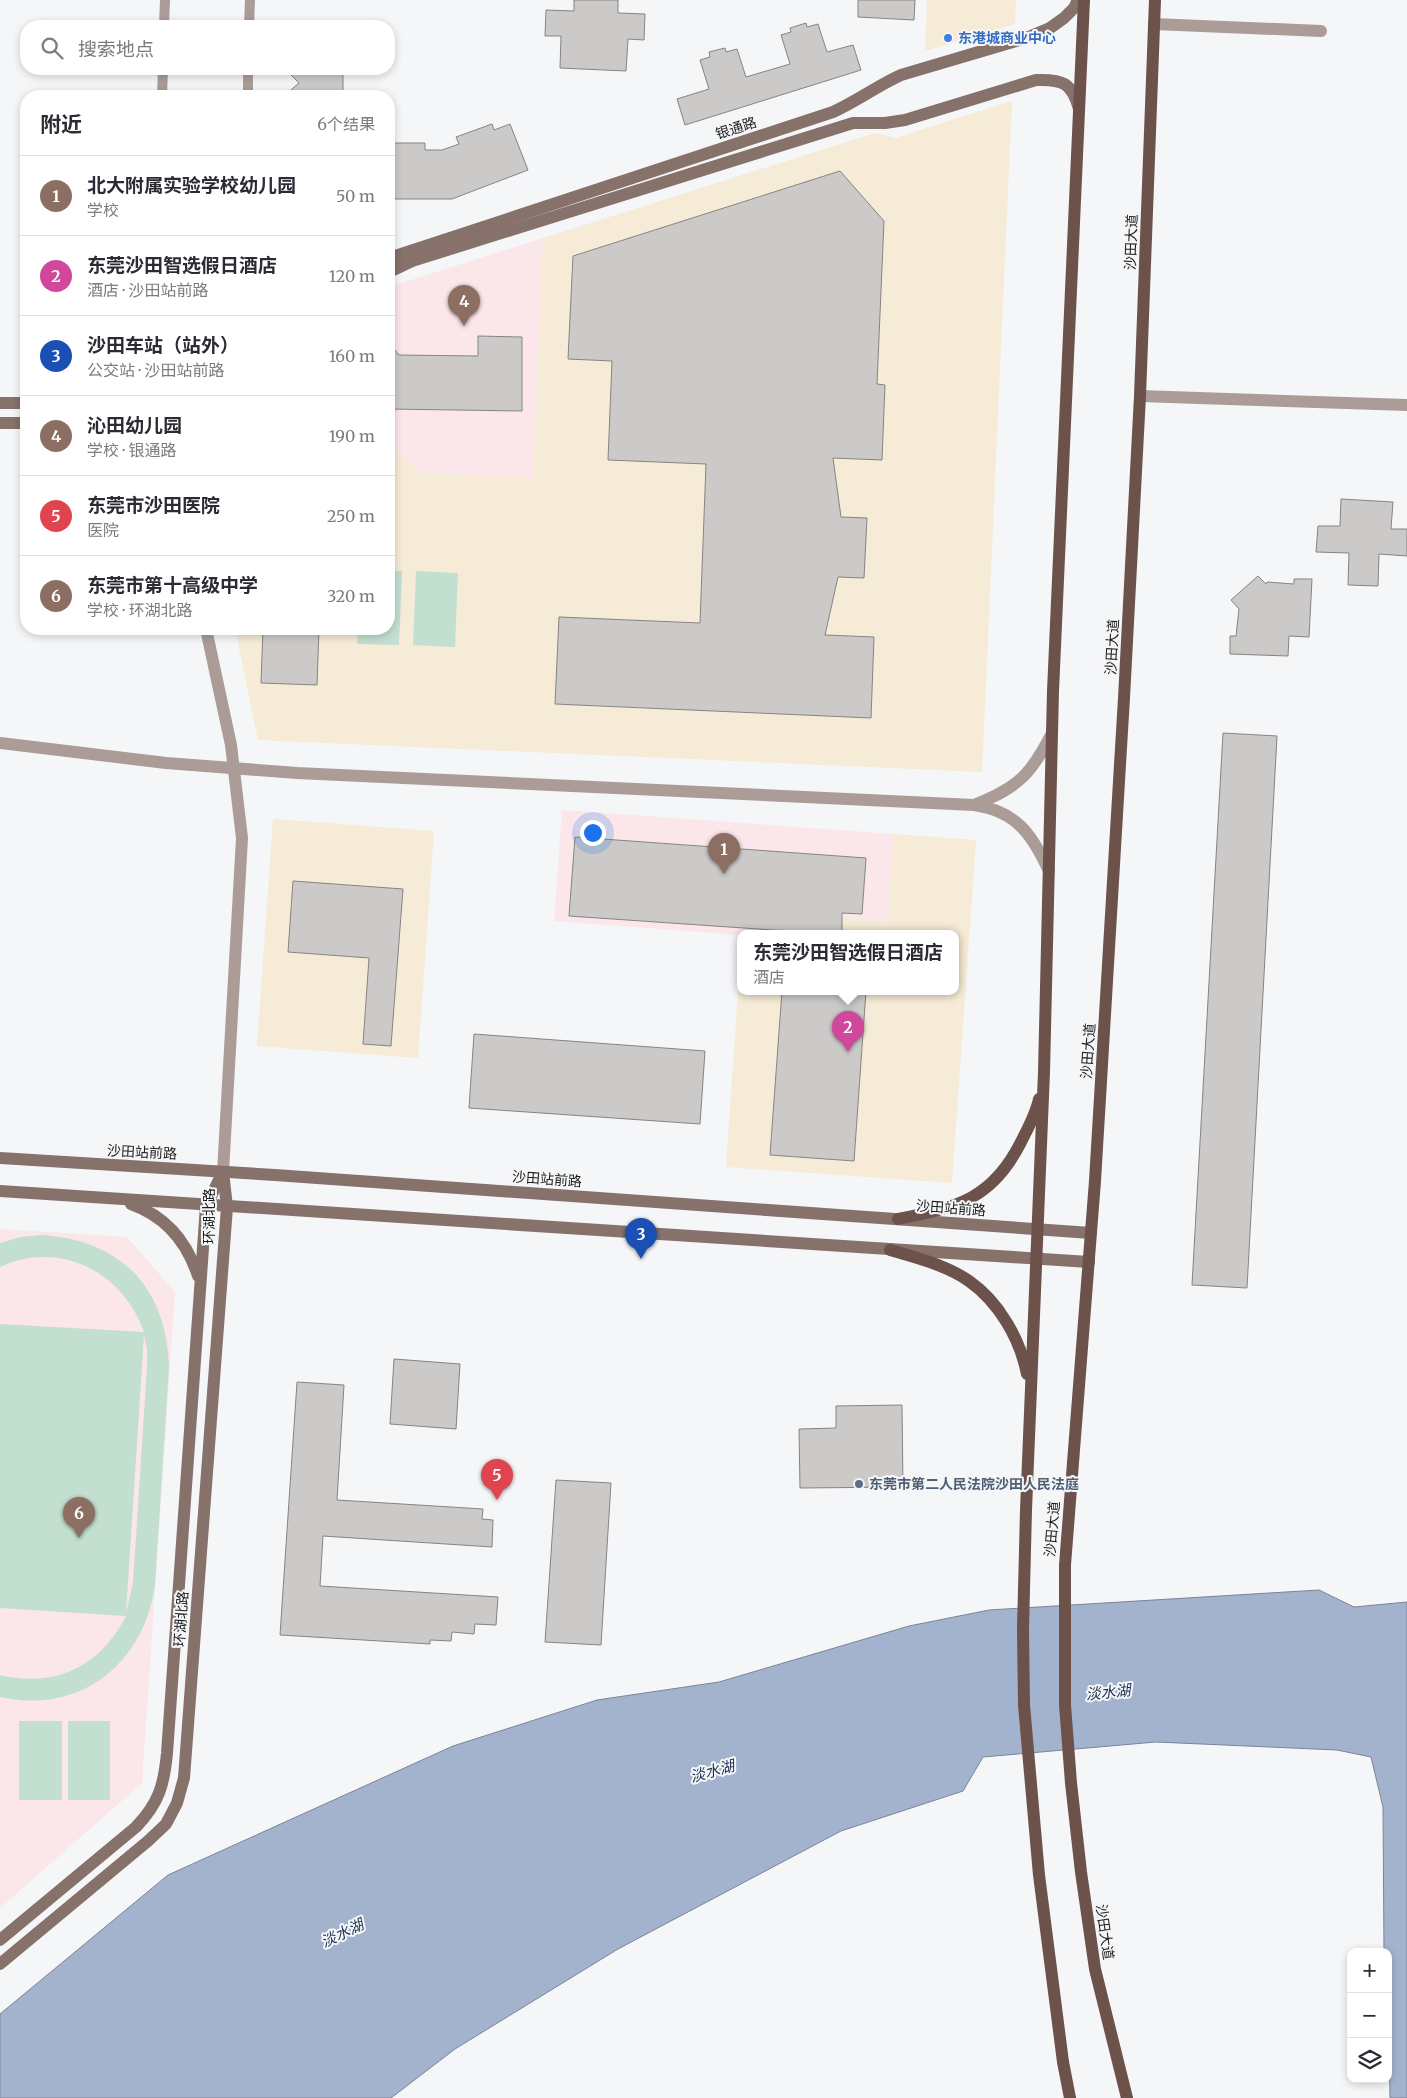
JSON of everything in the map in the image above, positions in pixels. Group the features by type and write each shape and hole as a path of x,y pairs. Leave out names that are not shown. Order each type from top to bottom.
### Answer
{"main road":[{"name":"沙田大道","path":"1070,2098 1051,1975 1030,1783 1024,1705 1024,1563 1044,1072 1052,733 1084,0"},
{"name":"沙田大道","path":"1127,2098 1095,1969 1071,1783 1065,1705 1065,1565 1091,1233 1123,718 1140,396 1155,0"},
{"path":"898,1219 943,1210 987,1189 1006,1169 1030,1125 1038,1103 1044,1072"},
{"path":"890,1250 934,1263 969,1281 993,1303 1012,1330 1025,1360 1031,1391"}],"street":[{"name":"银通路","path":"395,256 833,112 851,104 882,84 901,75 1026,38 1050,28 1074,8 1078,0"},
{"path":"1154,24 1321,31"},
{"path":"395,269 412,262 837,127 853,123 885,123 913,118 1018,84 1042,80 1062,82 1070,88 1079,110"},
{"path":"1140,396 1407,405"},
{"path":"0,403 20,403"},
{"path":"0,423 20,423"},
{"path":"207,635 234,768 242,838 223,1172"},
{"path":"974,804 1008,789 1026,775 1041,756 1052,733"},
{"path":"0,743 166,764 974,804 990,807 1024,828 1036,844 1049,871"},
{"name":"沙田站前路","path":"0,1158 1091,1233"},
{"name":"环湖北路","path":"0,1940 136,1827 149,1814 159,1796 165,1775 167,1753 206,1206 223,1172"},
{"name":"环湖北路","path":"0,1964 166,1824 176,1803 184,1778 227,1207 223,1172"},
{"path":"0,1191 206,1206 1089,1262"},
{"path":"120,1200 142,1208 163,1221 180,1238 193,1259 200,1282"}],"lane":[{"path":"164,20 165,0"},
{"path":"250,0 250,20"},
{"path":"162,90 163,75"},
{"path":"248,75 248,90"}],"shaded area":[{"name":"东港城商业中心","path":"927,0 1016,0 1015,24 925,51"},
{"path":"1012,101 982,772 258,740 236,635 395,635 395,449 422,473 532,478 543,238 875,133 895,138"},
{"path":"543,238 533,478 421,473 395,449 395,285"},
{"path":"562,810 894,834 888,921 784,913 782,930 737,930 737,935 554,921"},
{"path":"273,819 434,831 418,1058 257,1046"},
{"path":"894,834 976,840 952,1183 726,1167 738,995 959,995 959,930 782,930 783,913 888,921"},
{"path":"0,1229 127,1237 175,1292 142,1783 0,1908"}],"green space":[{"path":"395,571 402,571 399,645 357,644 358,635 395,635"},
{"path":"416,571 458,573 455,647 413,645"},
{"path":"42,1235 70,1239 95,1247 116,1258 134,1273 149,1292 159,1314 166,1339 169,1367 155,1585 148,1613 137,1638 122,1660 103,1677 81,1690 56,1698 29,1701 0,1697 0,1675 39,1678 74,1670 89,1661 103,1649 126,1616 0,1608 0,1324 144,1332 134,1311 121,1293 105,1278 87,1266 66,1259 45,1257 23,1259 0,1267 0,1243 21,1237","holes":["144,1335 147,1349 133,1583 126,1613"]},
{"path":"19,1721 62,1721 62,1800 19,1800"},
{"path":"68,1721 110,1721 110,1800 68,1800"}],"water":[{"name":"淡水湖","path":"1319,1590 1354,1607 1407,1602 1407,2098 1390,2098 1390,2083 1392,2083 1392,1948 1384,1948 1383,1807 1371,1757 1337,1750 1156,1742 983,1757 963,1791 841,1831 618,1949 455,2049 391,2098 0,2098 0,2014 168,1875 453,1746 597,1700 719,1682 909,1626 989,1610"}],"building":[{"path":"574,0 618,0 618,13 645,14 644,40 628,39 626,71 560,68 561,36 545,36 546,10 574,11"},
{"path":"858,0 915,0 914,20 858,17"},
{"path":"806,23 807,27 818,24 827,52 853,45 861,70 685,125 677,99 709,89 700,60 710,57 709,52 725,48 726,52 737,49 746,77 790,64 781,35 791,32 790,28"},
{"path":"291,75 343,75 343,90 291,90 299,83"},
{"path":"492,124 494,130 510,124 528,170 452,199 395,199 395,143 425,143 425,150 442,150 459,144 456,137"},
{"path":"840,171 884,221 877,384 885,385 882,460 833,458 841,517 867,518 864,578 838,577 825,635 874,637 871,718 555,704 559,617 700,623 706,464 608,460 612,361 568,359 573,256"},
{"path":"478,336 522,337 522,411 395,409 395,350 399,355 478,356"},
{"path":"1341,499 1393,502 1391,529 1407,529 1407,556 1379,554 1378,586 1348,585 1349,553 1316,552 1318,526 1340,526"},
{"path":"1258,576 1266,584 1267,582 1294,584 1294,579 1312,579 1309,637 1289,636 1288,656 1230,654 1230,636 1236,636 1239,609 1231,600"},
{"path":"263,635 319,635 317,685 261,683"},
{"path":"1223,733 1277,736 1247,1288 1192,1285"},
{"path":"575,837 866,858 862,914 842,913 842,930 772,930 569,916"},
{"path":"293,881 403,889 391,1046 363,1044 369,958 288,952"},
{"path":"782,995 866,995 854,1161 770,1155"},
{"path":"474,1034 705,1051 700,1124 469,1108"},
{"path":"394,1359 460,1364 456,1429 390,1424"},
{"path":"297,1382 344,1385 337,1500 483,1509 482,1519 493,1520 492,1547 323,1536 320,1586 498,1597 496,1625 475,1624 474,1634 452,1632 451,1641 430,1640 430,1644 280,1635"},
{"path":"902,1405 903,1487 800,1488 799,1429 836,1428 836,1406"},
{"path":"556,1480 611,1483 601,1645 545,1642"}],"place":[{"name":"东港城商业中心","path":"948,38"},
{"name":"沁田幼儿园","path":"464,326"},
{"name":"北大附属实验学校幼儿园","path":"724,874"},
{"name":"东莞沙田智选假日酒店","path":"848,1052"},
{"name":"沙田车站（站外）","path":"641,1259"},
{"name":"东莞市第二人民法院沙田人民法庭","path":"859,1484"},
{"name":"东莞市沙田医院","path":"497,1500"},
{"name":"东莞市第十高级中学","path":"79,1538"}]}
